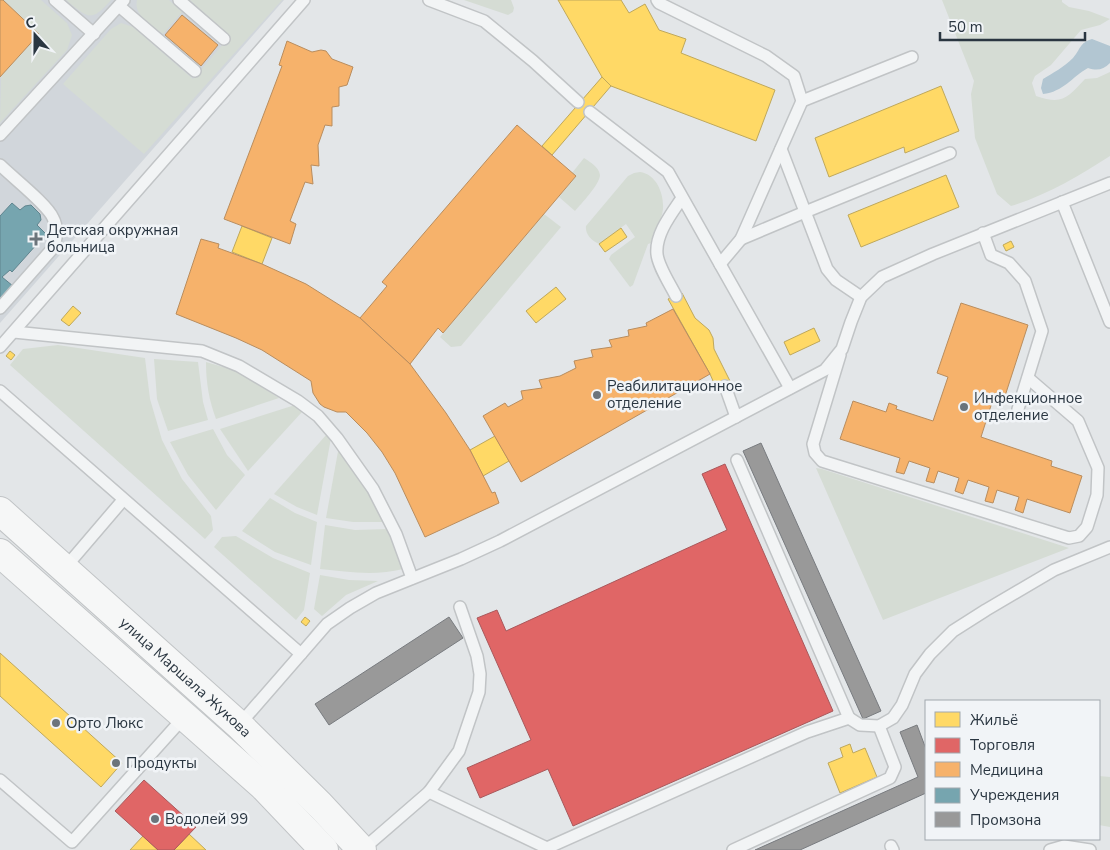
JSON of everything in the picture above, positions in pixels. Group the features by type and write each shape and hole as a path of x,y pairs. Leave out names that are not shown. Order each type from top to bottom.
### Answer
{"main road":[{"name":"улица Маршала Жукова","path":"0,512 239,725 320,805 362,850"},
{"name":"улица Маршала Жукова","path":"0,553 263,786 324,850"}],"lane":[{"path":"54,0 94,34"},
{"path":"179,0 224,39"},
{"path":"0,348 304,0"},
{"path":"428,0 484,21 532,60 578,102"},
{"path":"656,0 766,56 794,76 802,101 741,239 720,264"},
{"path":"0,135 121,3 195,71"},
{"path":"802,101 912,57"},
{"path":"590,112 668,172 790,388"},
{"path":"781,149 827,269 836,280 862,297"},
{"path":"741,239 950,154"},
{"path":"0,166 50,212 56,226 54,248 0,308"},
{"path":"1028,378 1078,421 1098,468 1097,495 1086,527 1079,536 1069,538 822,461 815,453 813,444 850,322 862,297 882,277 933,254 1110,183"},
{"path":"676,296 665,276 657,254 658,238 682,198"},
{"path":"1062,202 1110,322"},
{"path":"983,234 991,255 1009,263 1025,281 1042,331 1018,409"},
{"path":"14,332 202,351 239,366 298,401 318,416 337,438 374,490 396,534 412,578"},
{"path":"239,725 327,624 350,608 376,593 462,559 500,541 736,417 825,370 842,349"},
{"path":"725,386 736,417"},
{"path":"0,391 301,654"},
{"path":"737,460 849,718 860,725 879,726 893,718 902,705 915,674 930,654 953,631 1054,570 1110,547"},
{"path":"64,569 123,500"},
{"path":"362,850 430,792 459,751 479,692 480,674 477,656 460,607"},
{"path":"0,780 75,846 186,716"},
{"path":"430,792 548,849 807,732 849,718"},
{"path":"733,850 890,778 895,767 879,726"},
{"path":"1050,850 1064,846 1090,850"}],"shaded area":[{"name":"Детская окружная больница","path":"0,0 284,0 0,323"},
{"path":"3,0 41,0 67,23 72,35 67,50 0,123"},
{"path":"66,0 111,0 99,12 89,15 80,11"},
{"path":"137,0 169,0 182,12 163,34 149,24 141,15 138,11"},
{"path":"190,0 282,0 144,154 63,84 111,29 121,23 133,27 193,79 230,36"},
{"path":"464,0 511,0 514,8 513,12 508,15"},
{"path":"942,0 1062,0 1069,7 1089,11 1110,19 1100,25 1081,30 1051,65 1035,76 1032,83 1036,96 1059,100 1074,91 1085,79 1097,78 1110,72 1110,156 1062,184 1011,206 997,194 975,138 971,94 974,81"},
{"path":"584,158 596,167 600,175 594,188 575,211 559,197 576,176 572,173"},
{"path":"640,172 655,180 662,197 663,209 651,243 648,244 633,285 630,287 609,259 611,255 635,237 626,224 599,244 593,241 586,232 586,226 628,176"},
{"path":"544,214 561,227 461,346 451,347 440,337"},
{"path":"58,345 145,358 150,399 162,440 182,479 211,516 213,530 205,539 10,365 23,349"},
{"path":"154,359 198,362 203,402 208,420 168,431 157,399"},
{"path":"206,362 237,371 279,398 216,419 208,391"},
{"path":"295,405 302,412 248,471 220,429"},
{"path":"213,429 227,455 245,475 216,510 188,475 170,442"},
{"path":"327,434 331,438 317,515 297,507 274,494"},
{"path":"339,446 370,492 385,522 353,522 326,518"},
{"path":"816,468 822,469 1069,548 883,620"},
{"path":"270,498 295,513 317,522 311,565 275,552 242,531"},
{"path":"325,525 355,530 388,529 403,569 372,573 320,569"},
{"path":"236,536 273,558 310,573 304,610 296,620 214,547 222,537"},
{"path":"320,575 349,580 378,581 346,595 322,616 314,609"},
{"path":"1100,776 1110,777 1110,827 1100,825"}],"water":[{"path":"1092,39 1110,46 1110,63 1100,69 1088,68 1062,87 1043,94 1041,88 1043,79 1066,64 1073,58 1082,44"}],"building: Жильё":[{"path":"558,0 621,0 629,13 645,4 659,30 686,39 681,53 775,90 756,141 611,86 602,77"},
{"path":"602,77 611,86 552,155 542,146"},
{"path":"941,86 959,131 905,153 904,147 829,177 815,138"},
{"path":"946,175 959,207 861,247 848,215"},
{"path":"242,226 272,238 262,264 232,252"},
{"path":"621,228 627,237 605,252 599,244"},
{"path":"1011,241 1014,247 1006,251 1003,245"},
{"path":"556,287 566,299 536,323 526,311"},
{"path":"682,293 695,318 709,330 713,338 714,349 731,383 717,390 668,299"},
{"path":"73,306 81,313 69,326 61,320"},
{"path":"814,328 820,341 790,355 784,342"},
{"path":"10,351 15,355 11,360 6,356"},
{"path":"495,436 509,461 483,476 470,450"},
{"path":"305,617 310,621 306,626 301,622"},
{"path":"0,653 122,763 101,787 0,696"},
{"path":"850,744 853,753 865,748 877,777 840,793 828,763 843,757 840,748"},
{"path":"189,834 206,850 174,850"},
{"path":"143,836 158,850 130,850"}],"building: Торговля":[{"path":"725,464 833,711 573,826 548,769 480,798 467,768 531,740 477,618 497,610 506,631 727,530 702,474"},
{"name":"Водолей 99","path":"144,780 196,827 174,850 158,850 115,811"}],"building: Медицина":[{"path":"0,0 3,0 39,34 0,77"},
{"path":"182,15 218,45 201,66 165,35"},
{"path":"287,41 312,52 326,51 332,59 353,67 347,85 339,87 339,106 332,107 332,126 325,125 318,145 319,166 311,165 313,184 305,182 290,221 296,224 290,244 224,219 282,66 279,65"},
{"path":"517,125 576,176 443,333 438,328 410,364 360,318 387,286 382,282"},
{"path":"201,239 219,244 218,248 262,264 306,284 360,318 410,364 470,450 492,493 495,492 499,503 425,537 395,473 382,452 367,433 346,412 337,412 324,407 313,393 311,381 262,350 176,314"},
{"name":"Инфекционное отделение","path":"961,303 1028,325 1005,396 995,393 981,437 1052,461 1051,466 1082,476 1070,513 1027,499 1023,513 1015,510 1019,497 997,490 993,503 985,501 989,487 968,480 963,494 955,491 959,478 938,471 934,483 926,481 930,468 909,461 904,474 896,472 900,458 840,439 853,401 886,412 889,403 897,406 896,409 933,421 948,377 937,373"},
{"name":"Реабилитационное отделение","path":"673,309 710,374 521,482 483,416 505,403 508,407 523,399 521,391 542,388 539,380 560,376 576,368 574,361 593,357 591,350 612,347 609,340 629,336 628,330 647,326 646,323"}],"building: Учреждения":[{"path":"12,203 20,210 25,206 31,205 40,214 41,220 37,225 46,234 12,272 10,270 2,277 13,286 0,300 0,216"}],"building: Промзона":[{"path":"761,443 881,711 863,719 743,451"},
{"path":"449,617 463,638 329,725 315,704"},
{"path":"917,725 925,746 925,793 800,850 755,850 918,777 900,732"}],"place":[{"name":"Детская окружная больница","path":"36,239"},
{"name":"Реабилитационное отделение","path":"597,395"},
{"name":"Инфекционное отделение","path":"964,407"},
{"name":"Орто Люкс","path":"56,723"},
{"name":"Продукты","path":"116,763"},
{"name":"Водолей 99","path":"155,819"}]}
